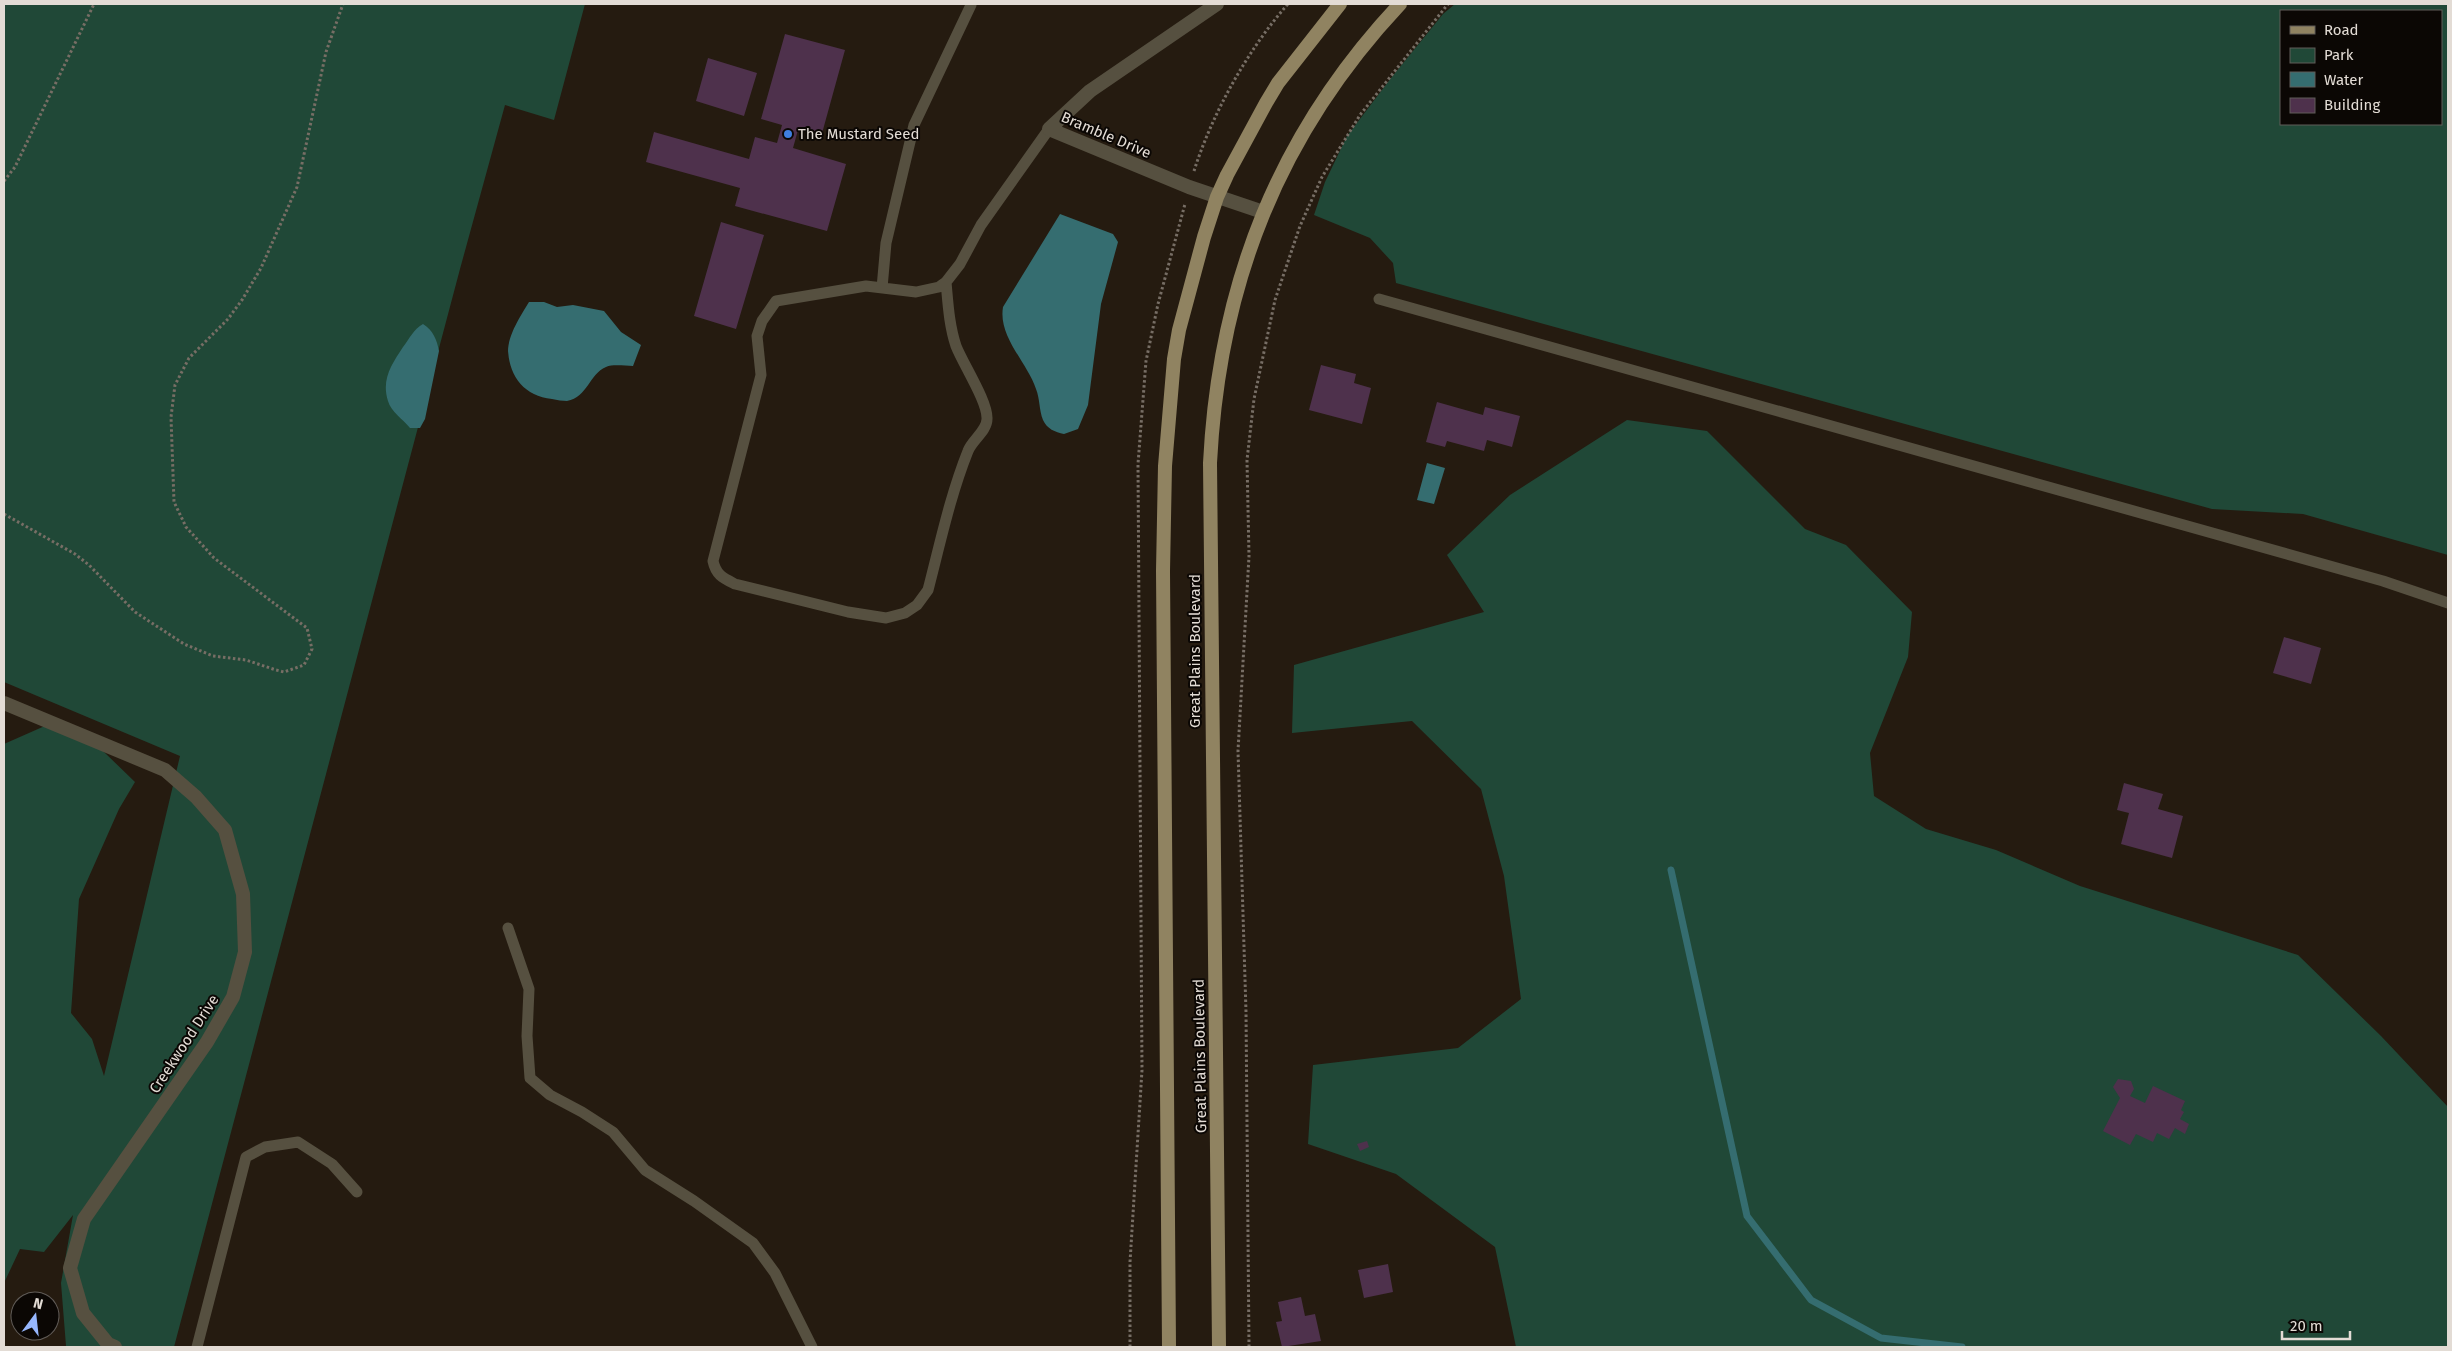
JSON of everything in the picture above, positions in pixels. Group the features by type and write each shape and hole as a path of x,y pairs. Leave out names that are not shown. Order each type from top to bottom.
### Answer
{"main road":[{"name":"Great Plains Boulevard","path":"1169,1347 1163,570 1165,466 1169,410 1179,330 1217,197 1278,84 1340,4"},
{"name":"Great Plains Boulevard","path":"1219,1347 1210,463 1214,397 1243,266 1263,212 1294,148 1316,111 1357,53 1400,4"}],"street":[{"name":"Bramble Drive","path":"1217,4 1090,91 1049,129 1217,197 1263,212"},
{"name":"Creekwood Drive","path":"4,703 165,770 196,797 225,830 242,894 245,952 233,998 208,1042 84,1219 70,1268 83,1312 108,1344 115,1347"}],"lane":[{"path":"882,288 886,243 914,125 971,6"},
{"path":"946,282 948,316 956,345 982,399 988,421 985,428 974,439 956,483 928,590 918,605 905,613 886,618 848,612 735,584 721,577 715,570 713,561 761,375 757,336 762,321 776,302 866,286 916,292 930,290 946,282 960,264 981,225 1049,129"},
{"path":"1379,299 2383,581 2448,603"},
{"path":"508,928 529,989 527,1036 530,1078 550,1096 582,1112 613,1132 645,1170 694,1201 753,1243 775,1273 812,1347"},
{"path":"198,1347 246,1156 265,1147 298,1142 332,1164 357,1192"}],"path":[{"path":"4,181 15,167 94,4"},
{"path":"4,514 75,554 89,565 135,612 198,651 284,672 304,665 309,658 312,649 307,628 214,558 186,527 174,502 171,417 175,385 189,358 217,331 242,300 261,268 290,204 297,187 326,52 343,4"},
{"path":"1249,1347 1246,1031 1238,751 1249,556 1247,460 1253,408 1275,300 1300,226 1322,177 1337,149 1360,115 1448,4"}],"green space":[{"path":"4,4 585,4 554,120 505,105 174,1347 66,1346 61,1283 73,1215 44,1252 20,1249 4,1283 4,744 47,725 103,751 135,782 119,809 79,899 71,1013 92,1039 104,1076 180,756 4,682"},
{"path":"1455,4 2448,4 2448,555 2303,514 2212,509 1396,283 1393,263 1370,238 1314,215 1325,182 1347,136 1443,14"},
{"path":"1627,420 1707,431 1805,529 1846,545 1912,612 1908,657 1870,753 1874,796 1926,829 1996,850 2080,886 2298,955 2381,1036 2448,1107 2448,1347 1516,1347 1495,1247 1396,1174 1308,1144 1313,1065 1458,1048 1521,999 1504,876 1481,789 1412,721 1292,733 1294,665 1484,612 1447,555 1510,495"}],"water":[{"path":"1060,214 1113,234 1118,242 1101,304 1088,405 1078,429 1064,434 1052,430 1043,420 1036,389 1009,339 1003,318 1003,307"},
{"path":"529,302 544,302 557,307 573,305 604,311 621,332 641,345 633,366 616,365 600,370 580,395 567,401 542,397 527,390 512,369 508,351 513,332"},
{"path":"423,324 434,336 439,351 425,419 420,428 410,428 394,412 390,405 386,386 389,372 395,360 412,334"},
{"path":"1427,463 1445,468 1434,504 1417,500"}],"building":[{"name":"The Mustard Seed","path":"785,34 845,50 821,137 798,130 793,148 846,164 827,231 735,206 740,188 646,162 654,132 749,159 755,137 777,143 782,125 761,119"},
{"path":"708,58 757,73 744,116 696,101"},
{"path":"721,222 764,235 736,329 694,316"},
{"path":"1321,365 1356,374 1354,383 1371,388 1362,424 1309,410"},
{"path":"1437,402 1483,415 1485,407 1520,416 1512,447 1487,440 1484,451 1447,441 1445,447 1426,442"},
{"path":"2284,637 2321,648 2311,684 2273,673"},
{"path":"2124,783 2163,794 2158,809 2183,816 2172,858 2121,844 2129,813 2117,810"},
{"path":"2118,1079 2131,1081 2134,1089 2130,1096 2145,1103 2153,1086 2185,1101 2181,1110 2184,1112 2180,1119 2189,1124 2185,1134 2175,1128 2169,1139 2157,1133 2153,1142 2136,1134 2130,1145 2103,1131 2120,1098 2113,1087"},
{"path":"1367,1141 1369,1147 1360,1151 1357,1144"},
{"path":"1388,1264 1393,1292 1364,1298 1358,1270"},
{"path":"1301,1297 1305,1316 1315,1314 1321,1341 1282,1347 1276,1322 1282,1321 1278,1302"}],"waterway":[{"path":"1671,870 1747,1216 1811,1300 1881,1338 1962,1347"}],"place":[{"name":"The Mustard Seed","path":"788,134"}]}
